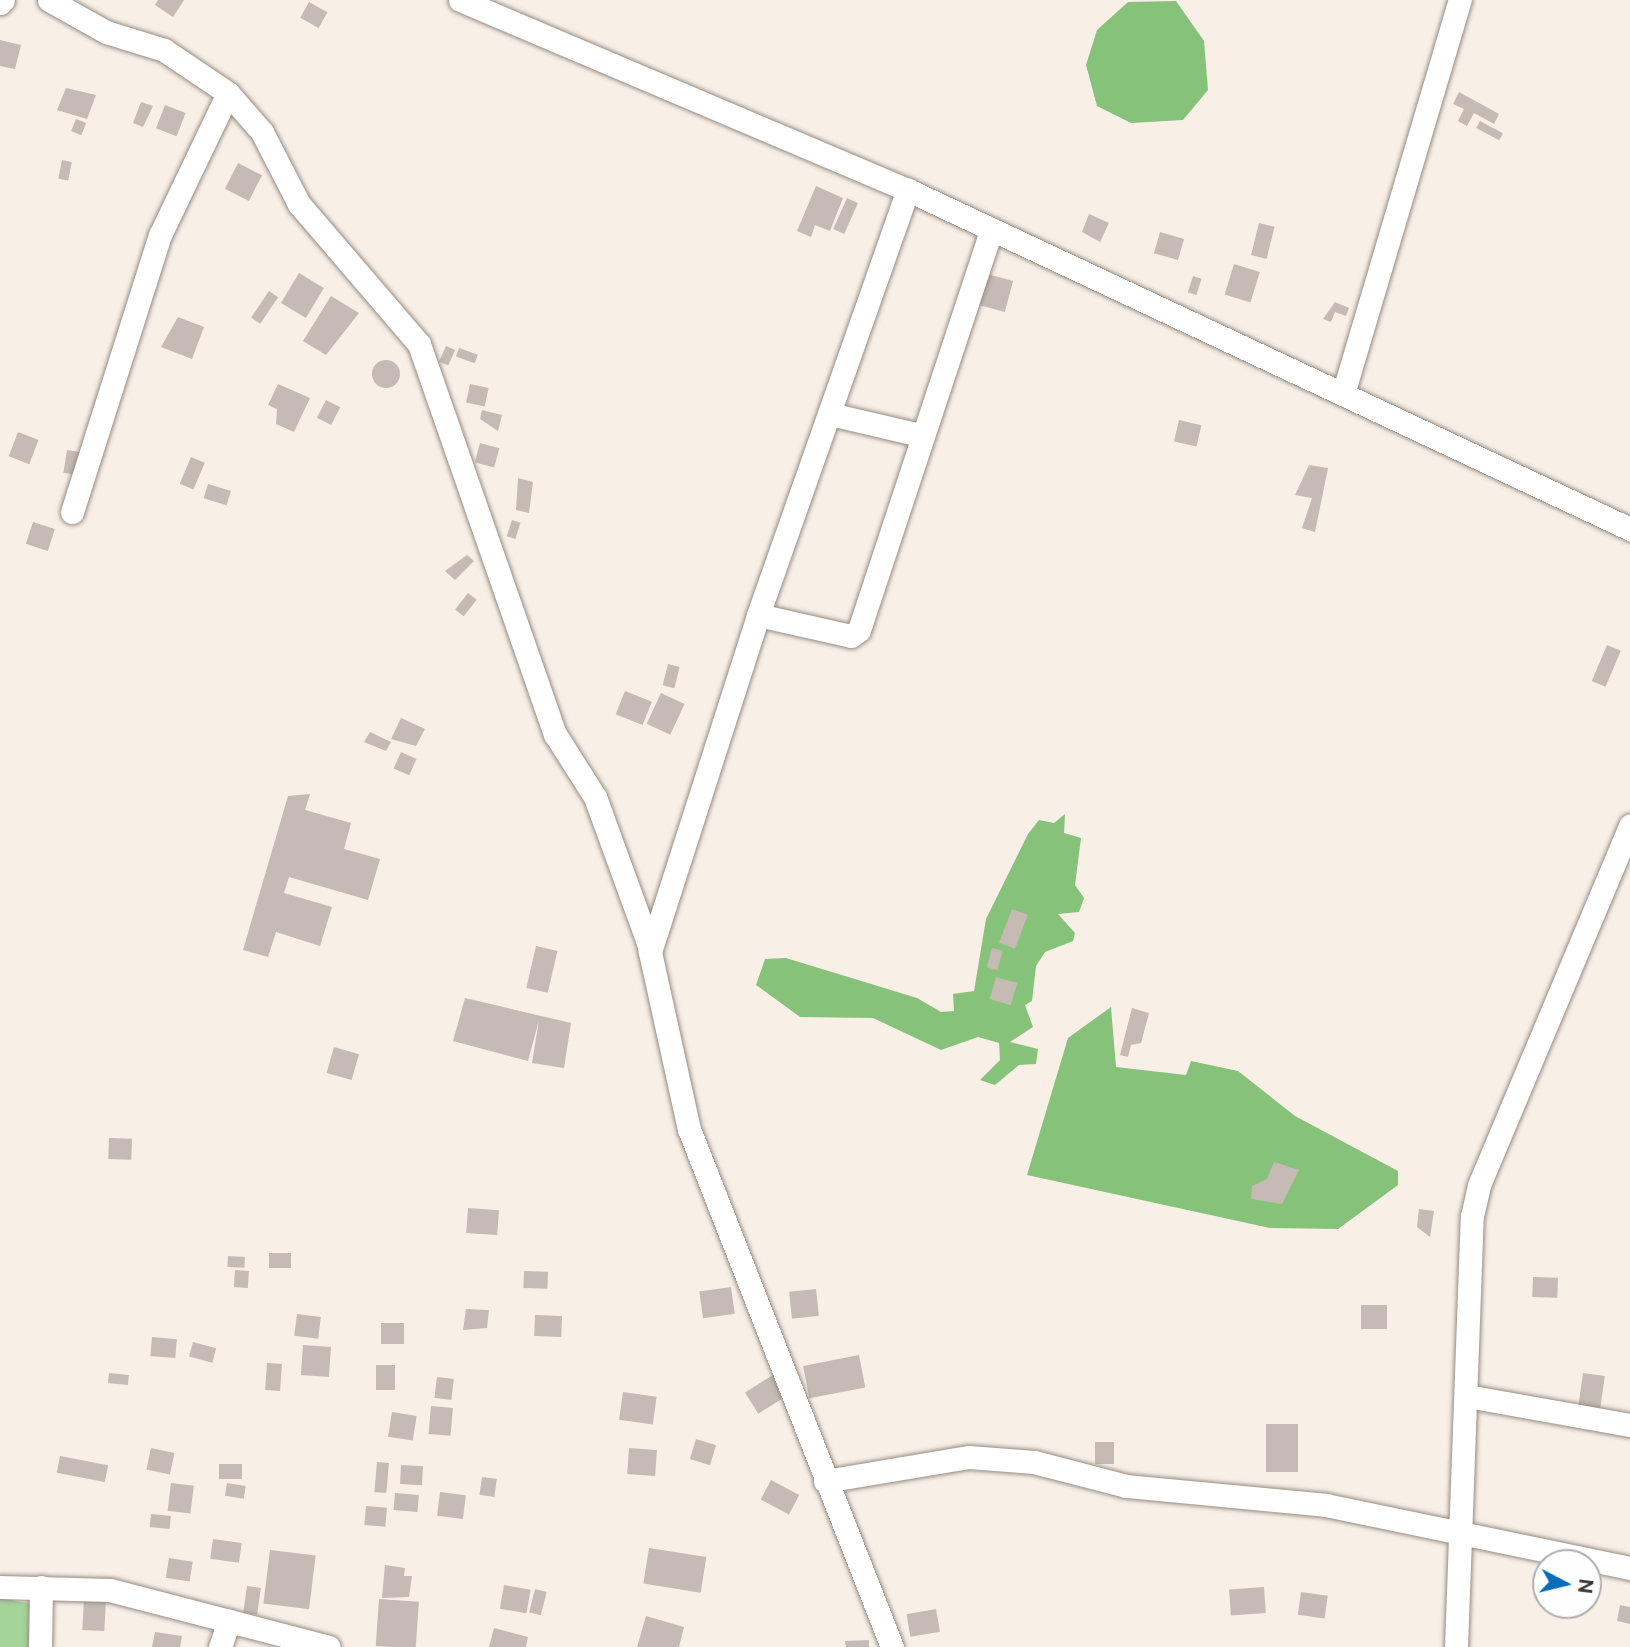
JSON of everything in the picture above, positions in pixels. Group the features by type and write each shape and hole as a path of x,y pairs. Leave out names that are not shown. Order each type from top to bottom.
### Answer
{"street":[{"path":"49,0 106,32 164,50 228,93 262,132 299,204 419,344 555,734 595,797 650,952 689,1129 892,1647"},
{"path":"460,0 908,190 1630,529"},
{"path":"1343,394 1460,0"},
{"path":"72,512 160,234 228,93"},
{"path":"650,952 758,615 908,190"},
{"path":"758,615 858,632 920,435 992,229"},
{"path":"830,414 920,435"},
{"path":"1456,1647 1472,1216 1479,1185 1630,825"},
{"path":"1467,1396 1630,1425"},
{"path":"825,1481 970,1457 1008,1460 1126,1486 1326,1505 1630,1568"},
{"path":"0,1587 110,1590 330,1647"},
{"path":"40,1587 40,1647"},
{"path":"220,1647 229,1621"}],"green space":[{"path":"1176,1 1204,41 1208,90 1183,120 1131,123 1097,106 1086,65 1097,30 1128,2"},
{"path":"1065,814 1064,833 1081,838 1075,885 1084,898 1079,912 1058,914 1075,933 1073,941 1045,952 1036,966 1032,1001 1025,1005 1033,1027 1010,1042 1038,1049 1036,1064 1019,1065 995,1085 980,1080 1000,1060 999,1043 978,1037 941,1050 873,1018 800,1017 756,985 765,959 786,958 917,998 941,1012 954,1011 953,994 974,991 986,919 1028,834 1039,820 1054,823"},
{"path":"1111,1007 1116,1067 1186,1075 1191,1061 1238,1071 1295,1116 1398,1171 1398,1185 1338,1229 1270,1228 1027,1175 1068,1038"},
{"path":"0,1598 32,1604 29,1647 0,1647"}],"building":[{"path":"158,0 184,0 173,17 155,5"},
{"path":"309,2 327,12 319,28 300,18"},
{"path":"0,40 21,45 15,69 0,66"},
{"path":"66,88 96,95 87,119 57,110"},
{"path":"1459,92 1499,114 1494,124 1474,113 1467,126 1458,121 1464,109 1453,104"},
{"path":"141,102 153,106 143,127 133,123"},
{"path":"165,105 186,113 177,136 156,128"},
{"path":"76,119 86,123 81,135 71,131"},
{"path":"1480,121 1503,133 1499,140 1476,128"},
{"path":"62,160 72,162 68,181 58,179"},
{"path":"238,163 262,175 249,201 225,189"},
{"path":"816,186 843,198 830,231 815,225 811,237 797,231"},
{"path":"847,198 858,203 844,234 833,229"},
{"path":"1089,214 1109,223 1100,242 1082,232"},
{"path":"1259,223 1275,227 1267,259 1251,255"},
{"path":"1160,232 1184,239 1178,260 1154,253"},
{"path":"1234,264 1260,272 1250,302 1225,295"},
{"path":"299,273 324,288 306,318 281,303"},
{"path":"987,274 1013,281 1005,312 979,305"},
{"path":"1193,276 1202,279 1196,295 1188,292"},
{"path":"269,291 278,297 260,324 251,318"},
{"path":"331,296 359,313 326,355 303,341"},
{"path":"1335,302 1349,308 1346,316 1335,312 1331,322 1323,319"},
{"path":"178,317 204,327 192,359 161,347"},
{"path":"446,346 455,350 448,366 439,362"},
{"path":"459,348 478,355 475,363 456,356"},
{"path":"386,360 396,364 400,374 396,384 386,388 376,384 372,374 376,364"},
{"path":"278,384 310,398 294,432 276,424 277,409 268,405"},
{"path":"470,384 489,388 485,407 466,403"},
{"path":"326,400 340,407 331,425 317,418"},
{"path":"482,410 502,415 498,431 480,419"},
{"path":"1179,420 1201,425 1196,447 1174,441"},
{"path":"18,432 39,440 29,464 9,456"},
{"path":"480,443 499,448 494,467 475,462"},
{"path":"67,450 85,453 81,476 63,473"},
{"path":"191,457 205,463 193,490 180,484"},
{"path":"1309,465 1328,468 1315,532 1302,528 1312,498 1295,495"},
{"path":"518,478 533,482 529,513 516,510"},
{"path":"208,484 231,491 227,505 204,498"},
{"path":"512,520 521,523 515,539 507,536"},
{"path":"33,522 55,529 48,551 26,544"},
{"path":"467,555 474,561 455,580 445,571"},
{"path":"468,593 477,600 464,616 455,610"},
{"path":"1607,645 1621,651 1606,687 1592,681"},
{"path":"668,664 680,667 674,688 663,685"},
{"path":"625,691 652,702 643,725 616,714"},
{"path":"661,693 685,704 670,735 647,724"},
{"path":"401,718 425,729 416,746 391,739"},
{"path":"370,732 391,742 386,751 364,742"},
{"path":"401,752 417,759 409,775 394,768"},
{"path":"310,794 305,810 351,823 344,849 380,859 368,900 289,877 284,893 332,907 320,946 276,932 268,957 243,950 288,796"},
{"path":"1012,909 1028,915 1015,949 999,943"},
{"path":"536,946 557,951 548,993 526,988"},
{"path":"992,948 1003,951 997,970 987,967"},
{"path":"996,977 1017,983 1011,1005 990,999"},
{"path":"465,998 571,1023 564,1068 532,1063 539,1020 528,1061 453,1041"},
{"path":"1132,1008 1149,1013 1141,1043 1131,1045 1128,1057 1120,1055"},
{"path":"334,1047 359,1054 352,1080 327,1073"},
{"path":"109,1138 132,1139 131,1160 108,1159"},
{"path":"1274,1162 1299,1170 1282,1204 1251,1199 1252,1186 1267,1179"},
{"path":"468,1208 499,1210 497,1235 466,1233"},
{"path":"1419,1209 1434,1211 1430,1237 1417,1227"},
{"path":"269,1253 291,1253 291,1268 269,1268"},
{"path":"228,1256 245,1257 244,1268 227,1267"},
{"path":"235,1270 249,1271 248,1288 234,1287"},
{"path":"524,1271 548,1272 547,1289 523,1288"},
{"path":"1533,1277 1558,1278 1557,1298 1532,1297"},
{"path":"731,1287 735,1314 703,1318 699,1291"},
{"path":"816,1289 819,1316 792,1319 789,1292"},
{"path":"1361,1305 1387,1305 1387,1329 1361,1329"},
{"path":"466,1309 489,1310 487,1328 463,1330"},
{"path":"297,1314 321,1317 318,1339 294,1336"},
{"path":"535,1315 562,1316 561,1337 534,1336"},
{"path":"381,1323 404,1323 404,1344 381,1344"},
{"path":"152,1337 177,1339 175,1358 150,1356"},
{"path":"193,1342 216,1348 212,1363 189,1356"},
{"path":"303,1345 331,1347 329,1377 301,1375"},
{"path":"859,1355 865,1387 809,1398 803,1366"},
{"path":"267,1363 282,1364 280,1391 265,1390"},
{"path":"376,1365 395,1365 395,1390 376,1390"},
{"path":"109,1373 129,1375 128,1385 108,1383"},
{"path":"1583,1373 1605,1376 1600,1411 1578,1408"},
{"path":"773,1375 786,1396 758,1414 745,1392"},
{"path":"437,1377 454,1379 451,1400 434,1398"},
{"path":"623,1392 657,1397 653,1424 619,1420"},
{"path":"431,1406 453,1408 450,1436 429,1434"},
{"path":"392,1412 417,1416 413,1441 388,1437"},
{"path":"1266,1424 1298,1424 1298,1472 1266,1472"},
{"path":"696,1439 716,1445 710,1465 690,1459"},
{"path":"1095,1442 1114,1442 1114,1464 1095,1464"},
{"path":"151,1448 174,1453 170,1475 146,1470"},
{"path":"629,1448 657,1450 655,1476 627,1474"},
{"path":"60,1456 108,1465 105,1482 57,1473"},
{"path":"377,1462 389,1463 386,1493 374,1492"},
{"path":"219,1464 242,1464 242,1479 219,1479"},
{"path":"401,1465 423,1466 422,1485 400,1484"},
{"path":"482,1477 497,1479 494,1497 479,1495"},
{"path":"771,1480 799,1495 789,1514 761,1499"},
{"path":"171,1483 194,1486 190,1514 168,1511"},
{"path":"227,1483 246,1486 244,1499 225,1496"},
{"path":"440,1492 466,1495 463,1519 437,1516"},
{"path":"395,1493 419,1495 417,1512 394,1510"},
{"path":"366,1506 387,1508 385,1527 364,1525"},
{"path":"151,1514 171,1516 170,1529 150,1527"},
{"path":"213,1539 242,1543 239,1563 210,1559"},
{"path":"649,1548 706,1557 701,1593 643,1584"},
{"path":"270,1550 316,1556 309,1609 263,1604"},
{"path":"169,1558 193,1562 190,1582 166,1578"},
{"path":"385,1565 405,1568 404,1576 412,1576 409,1597 382,1598"},
{"path":"504,1585 531,1590 526,1613 500,1609"},
{"path":"247,1586 261,1588 257,1615 243,1613"},
{"path":"1264,1587 1266,1613 1231,1615 1229,1589"},
{"path":"535,1589 547,1592 541,1615 529,1612"},
{"path":"1301,1592 1328,1596 1325,1619 1298,1615"},
{"path":"84,1598 106,1599 104,1631 82,1630"},
{"path":"379,1599 419,1602 416,1647 376,1646"},
{"path":"1620,1605 1630,1607 1630,1624 1617,1621"},
{"path":"936,1609 940,1632 910,1637 906,1614"},
{"path":"646,1616 684,1627 679,1647 637,1647"},
{"path":"494,1628 528,1637 526,1647 489,1647"},
{"path":"155,1632 182,1636 180,1647 152,1647"},
{"path":"869,1640 869,1647 846,1647 845,1641"}]}
